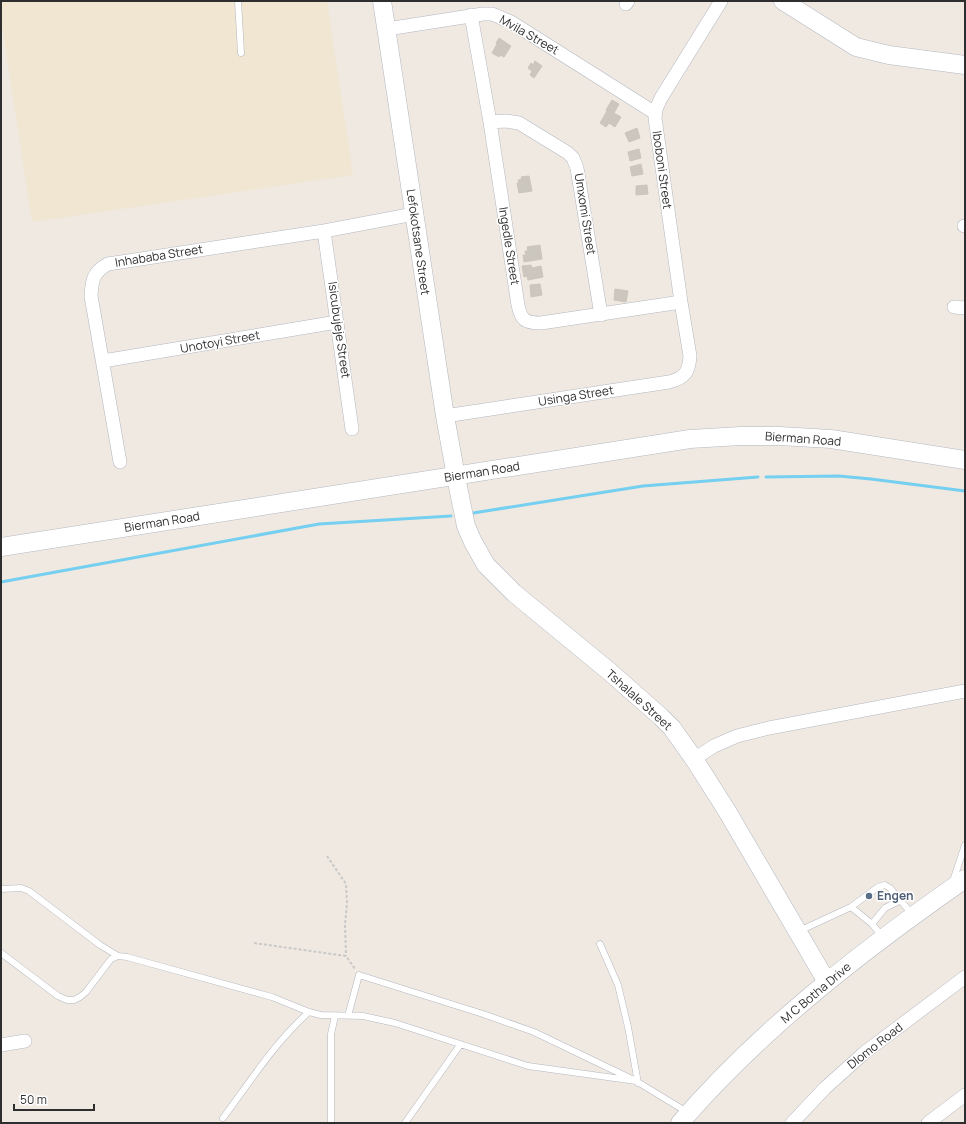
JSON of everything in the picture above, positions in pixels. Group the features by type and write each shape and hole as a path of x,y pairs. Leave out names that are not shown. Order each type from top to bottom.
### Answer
{"main road":[{"name":"Lefokotsane Street","path":"382,1 445,416 456,479"},
{"path":"783,1 856,47 889,55 965,62"},
{"name":"Bierman Road","path":"1,554 456,479 663,443 716,437 780,436 831,440 965,460"},
{"name":"Bierman Road","path":"1,547 674,447 717,443 781,442 831,445 965,464"},
{"name":"Tshalale Street","path":"456,479 466,526 486,565 514,593 610,672 672,728 694,759 827,982"},
{"name":"M C Botha Drive","path":"684,1118 746,1055 827,982 913,916 958,884"}],"street":[{"path":"655,113 661,98 721,1"},
{"name":"Mvila Street","path":"387,29 471,15 492,14 511,22 655,113"},
{"name":"Ingedle Street","path":"471,15 490,122 518,305 521,316 528,322 541,323 681,302"},
{"name":"Iboboni Street","path":"655,113 681,302 690,356"},
{"name":"Umxomi Street","path":"490,122 506,121 520,123 573,158 577,168 601,315"},
{"name":"Inhababa Street","path":"120,462 92,296 92,284 95,274 101,268 108,264 324,231 414,214"},
{"name":"Isicubujeje Street","path":"324,231 352,430"},
{"name":"Unotoyi Street","path":"103,361 337,322"},
{"name":"Usinga Street","path":"445,416 678,380 688,371 690,356"},
{"path":"694,759 714,746 737,736 769,728 965,691"},
{"name":"Dlomo Road","path":"792,1123 825,1088 864,1053 965,977"},
{"path":"1,1045 25,1041"},
{"path":"928,1123 965,1095"}],"lane":[{"path":"238,1 241,53"},
{"path":"958,884 965,845"},
{"path":"797,932 851,908 872,890 882,886 890,888 913,916"},
{"path":"1,889 21,888 29,891 100,945 118,956 127,957 272,997 309,1012 321,1015 363,1016 395,1023 528,1066 637,1082"},
{"path":"872,924 885,908 901,900"},
{"path":"851,908 872,924 884,938"},
{"path":"600,944 618,985 628,1028 637,1082"},
{"path":"1,953 58,996 67,1000 74,1000 86,992 111,959 118,956"},
{"path":"348,1016 358,975 484,1014 534,1032 637,1082 684,1118"},
{"path":"223,1118 282,1039 293,1026 309,1012"},
{"path":"332,1123 331,1034 335,1016"},
{"path":"405,1123 460,1045"}],"path":[{"path":"327,856 346,884 346,956 358,975"},
{"path":"254,943 346,956"}],"shaded area":[{"path":"1,1 327,1 353,175 32,222 1,19"}],"building":[{"path":"499,38 511,46 504,57 500,55 499,57 492,53"},
{"path":"535,61 542,66 534,78 530,75 532,71 528,68 531,63 533,65"},
{"path":"612,100 619,104 614,113 621,117 615,127 609,123 606,127 600,123"},
{"path":"637,128 640,138 629,142 625,133"},
{"path":"639,149 641,158 630,161 628,152"},
{"path":"641,164 643,174 632,176 630,167"},
{"path":"529,176 532,191 519,193 517,183 519,183 518,180 522,179 521,177"},
{"path":"647,185 648,194 636,195 636,186"},
{"path":"540,245 542,259 524,262 523,255 526,255 525,251 528,251 527,247"},
{"path":"531,265 532,268 541,266 543,277 528,280 527,276 524,277 522,266"},
{"path":"540,284 542,295 531,297 530,285"},
{"path":"615,289 628,291 626,302 614,300"}],"waterway":[{"path":"766,477 839,476 965,491"},
{"path":"473,513 643,486 758,477"},
{"path":"1,582 319,524 451,516"}],"place":[{"name":"Engen","path":"869,896"}]}
